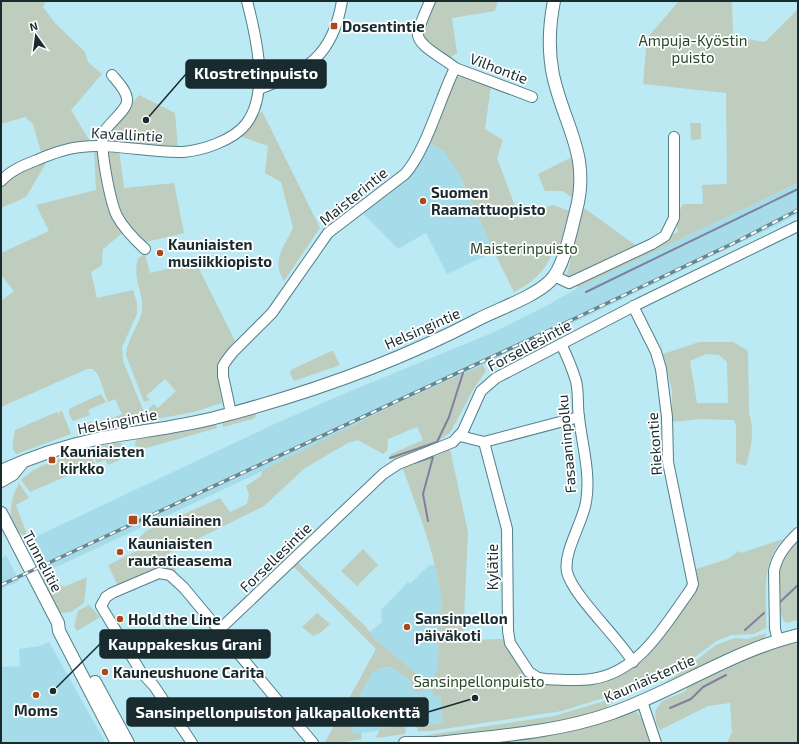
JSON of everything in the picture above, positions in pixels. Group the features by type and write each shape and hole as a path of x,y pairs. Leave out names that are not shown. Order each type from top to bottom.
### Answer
{"main road":[{"name":"Helsingintie","path":"1,471 54,451 97,439 196,422 231,414 332,383 417,349 516,301 543,286 554,276 563,257 576,211 579,196 581,169 554,77 551,61 550,25 554,1"},
{"name":"Helsingintie","path":"1,481 13,474 22,464"},
{"name":"Tunnelitie","path":"1,513 58,623 59,631 117,743"},
{"name":"Tunnelitie","path":"58,623 66,628 128,743"},
{"name":"Kauniaistentie","path":"436,743 562,726 610,714 642,702 731,658 778,640 798,635"},
{"path":"405,743 432,743"}],"street":[{"name":"Kavallintie","path":"1,181 13,171 44,157 81,147 185,152 211,146 224,140 245,126 254,108 259,89 257,51 247,1"},
{"path":"259,89 290,77 312,62 325,47 336,27 342,1"},
{"path":"430,1 417,38 423,46 455,68"},
{"name":"Vilhontie","path":"455,68 532,97"},
{"name":"Maisterintie","path":"231,414 223,376 223,366 226,361 272,313 328,234 405,174 411,167 455,68"},
{"path":"112,75 125,92 128,100 126,107 103,134 102,147 109,191 115,211 126,229 145,249"},
{"path":"554,276 569,283 652,244 665,236 674,218 674,138"},
{"name":"Forsellesintie","path":"219,630 383,474 398,464 453,442 460,436 481,390 496,378 633,306 798,226"},
{"name":"Riekontie","path":"633,306 656,352 662,369 667,418 668,462 693,584"},
{"name":"Fasaaninpolku","path":"561,344 568,358 576,383 578,417 586,473 586,499 567,559 568,573 574,586 625,649 633,662"},
{"path":"460,436 484,442 578,417"},
{"name":"Kylätie","path":"484,442 507,529 508,631 514,650 529,672 538,678 546,679 594,679 621,670 633,662 651,644 691,589 693,584"},
{"path":"778,640 775,629 774,571 776,562 782,551 798,533"},
{"path":"192,743 154,686 141,672 101,606 106,597 153,574 159,573 170,575 184,588 313,743"},
{"path":"642,702 656,743"}],"shaded area":[{"name":"Suomen Raamattuopisto","path":"428,142 444,151 461,177 494,252 447,274 426,233 398,249 361,211 389,191"},
{"path":"798,183 798,214 773,227 508,354 400,402 355,424 345,431 250,477 39,575 44,569 29,540 281,421 492,333 578,288"},
{"path":"6,555 19,581 1,589 1,559"},
{"name":"Sansinpellon päiväkoti","path":"429,565 435,565 441,595 442,610 439,613 439,671 428,683 376,640 370,632 382,622 381,610 408,582 410,584"},
{"path":"49,642 104,740 104,743 1,743 1,667 20,666 19,649 40,646"},
{"path":"400,666 424,690 432,689 440,695 443,723 352,734 356,702 372,673 378,669"}],"green space":[{"path":"1,1 46,1 43,7 55,23 85,52 88,62 102,74 71,110 91,143 68,143 41,152 33,124 25,117 1,124"},
{"path":"432,1 498,1 495,11 452,18 457,53 449,58 430,44 422,35 422,29"},
{"name":"Ampuja-Kyöstin puisto","path":"679,1 732,1 733,37 765,42 798,9 798,183 578,288 574,283 678,232 678,218 683,204 703,204 702,185 727,184 726,93 643,84 647,38"},
{"name":"Maisterinpuisto","path":"462,75 491,86 485,129 503,140 497,158 520,219 552,205 570,211 559,249 554,249 543,269 533,280 514,292 494,252 461,177 444,151 428,142 454,78"},
{"path":"139,95 175,113 178,149 111,142 109,140 109,130"},
{"path":"262,111 320,228 284,281 280,274 280,254 293,228 281,182 265,173 268,146 239,136"},
{"path":"690,123 701,123 701,139 691,140"},
{"path":"94,149 119,150 124,188 174,183 184,233 142,243 127,229 103,249 102,265 91,272 97,298 133,290 137,303 137,314 122,347 123,361 146,417 144,421 81,432 77,430 77,427 91,422 93,426 122,414 115,399 108,402 100,380 93,369 87,369 1,407 1,301 14,291 1,275 1,253 49,231 36,205 96,190"},
{"path":"574,156 576,176 574,199 563,191 545,191 538,174"},
{"path":"49,158 26,197 1,208 1,184 9,177"},
{"path":"584,208 638,247 570,279 566,278"},
{"path":"145,254 150,273 171,268 173,263 194,259 235,341 223,357 218,370 222,403 194,412 156,419 148,410 153,404 158,408 176,391 165,379 146,396 150,400 144,402 126,355 128,343 142,311 136,273 138,258"},
{"path":"699,342 733,342 748,351 749,413 752,433 751,446 746,466 736,463 736,426 734,420 701,419 672,422 672,390 663,354","holes":["706,354 719,355 727,362 728,403 697,403 690,361"]},
{"path":"333,351 340,365 294,381 290,373 291,370"},
{"path":"483,365 486,371 474,388 450,433 438,441 395,459 389,458 391,454 423,440 417,427 388,439 387,451 383,454 358,440 348,443 305,468 264,506 169,553 177,574 158,569 150,571 125,584 117,584 108,565 137,551 135,547 139,545 137,540 146,531 220,498 230,512 247,504 249,495 246,486 261,476 262,471 400,402"},
{"path":"101,394 106,402 88,410 90,415 73,421 69,414 69,409"},
{"path":"62,411 71,434 16,454 14,452 13,440 15,430 57,412 61,416 59,412"},
{"path":"255,413 256,416 253,419 223,427 222,422"},
{"path":"216,424 217,428 143,449 138,449 135,445 136,440 139,438 189,431"},
{"path":"117,442 122,444 124,451 119,460 108,465 105,460 97,463 90,450"},
{"name":"Sansinpellonpuisto","path":"450,449 468,532 463,640 503,639 527,673 535,680 622,672 698,583 696,569 728,559 738,551 741,553 783,539 771,559 768,570 766,581 766,628 754,634 732,635 718,640 668,677 651,685 632,689 562,711 430,731 418,731 416,724 426,721 427,725 443,723 440,695 433,696 432,689 414,692 411,682 397,670 389,667 378,669 372,673 356,702 352,733 361,733 362,739 339,743 325,742 376,649 292,565 296,561 364,625 376,640 428,683 438,671 439,613 442,610 440,592 437,573 427,537 402,466"},
{"path":"89,452 95,464 30,492 21,480 28,474 44,465"},
{"path":"19,483 29,498 16,505 29,540 16,530 12,523 11,505"},
{"path":"798,541 798,620 786,623 783,619 779,604 780,570 784,558"},
{"path":"363,549 378,565 357,586 341,571"},
{"path":"51,569 59,584 64,587 87,577 84,603 71,612 61,613 39,575"},
{"path":"89,605 100,617 77,631 74,626 78,611"},
{"path":"317,613 330,624 320,633 313,636 302,627"},
{"path":"767,633 763,640 727,654 658,689 658,687 677,675 716,645 735,638 747,639"},
{"path":"798,639 798,743 727,743 732,732 730,703 708,706 660,730 656,723 655,711 662,701 684,692 687,690 686,688 704,676 729,663"},
{"path":"621,696 623,697 622,699 613,701 600,711 562,721 480,734 434,737 422,736 554,716"},
{"path":"633,710 639,714 650,740 653,743 503,743 520,741 527,736"},
{"path":"402,726 406,728 405,734 376,738 380,729"}],"waterway":[{"path":"586,292 798,189"},
{"path":"390,458 437,442 449,417 463,373"},
{"path":"414,463 432,457"},
{"path":"428,521 423,494 433,457"},
{"path":"779,603 798,585"},
{"path":"745,630 764,613"},
{"path":"670,708 691,699 703,687 726,675"}],"railway":[{"path":"1,585 580,316 736,242 798,210"}],"place":[{"name":"Dosentintie","path":"334,26"},
{"name":"Klostretinpuisto","path":"146,120"},
{"name":"Suomen Raamattuopisto","path":"423,201"},
{"name":"Kauniaisten musiikkiopisto","path":"160,253"},
{"name":"Kauniaisten kirkko","path":"52,460"},
{"name":"Kauniainen","path":"133,520"},
{"name":"Kauniaisten rautatieasema","path":"120,552"},
{"name":"Hold the Line","path":"120,619"},
{"name":"Sansinpellon päiväkoti","path":"407,627"},
{"name":"Kauneushuone Carita","path":"105,672"},
{"name":"Kauppakeskus Grani","path":"53,691"},
{"name":"Moms","path":"36,695"},
{"name":"Sansinpellonpuiston jalkapallokenttä","path":"475,698"}]}
